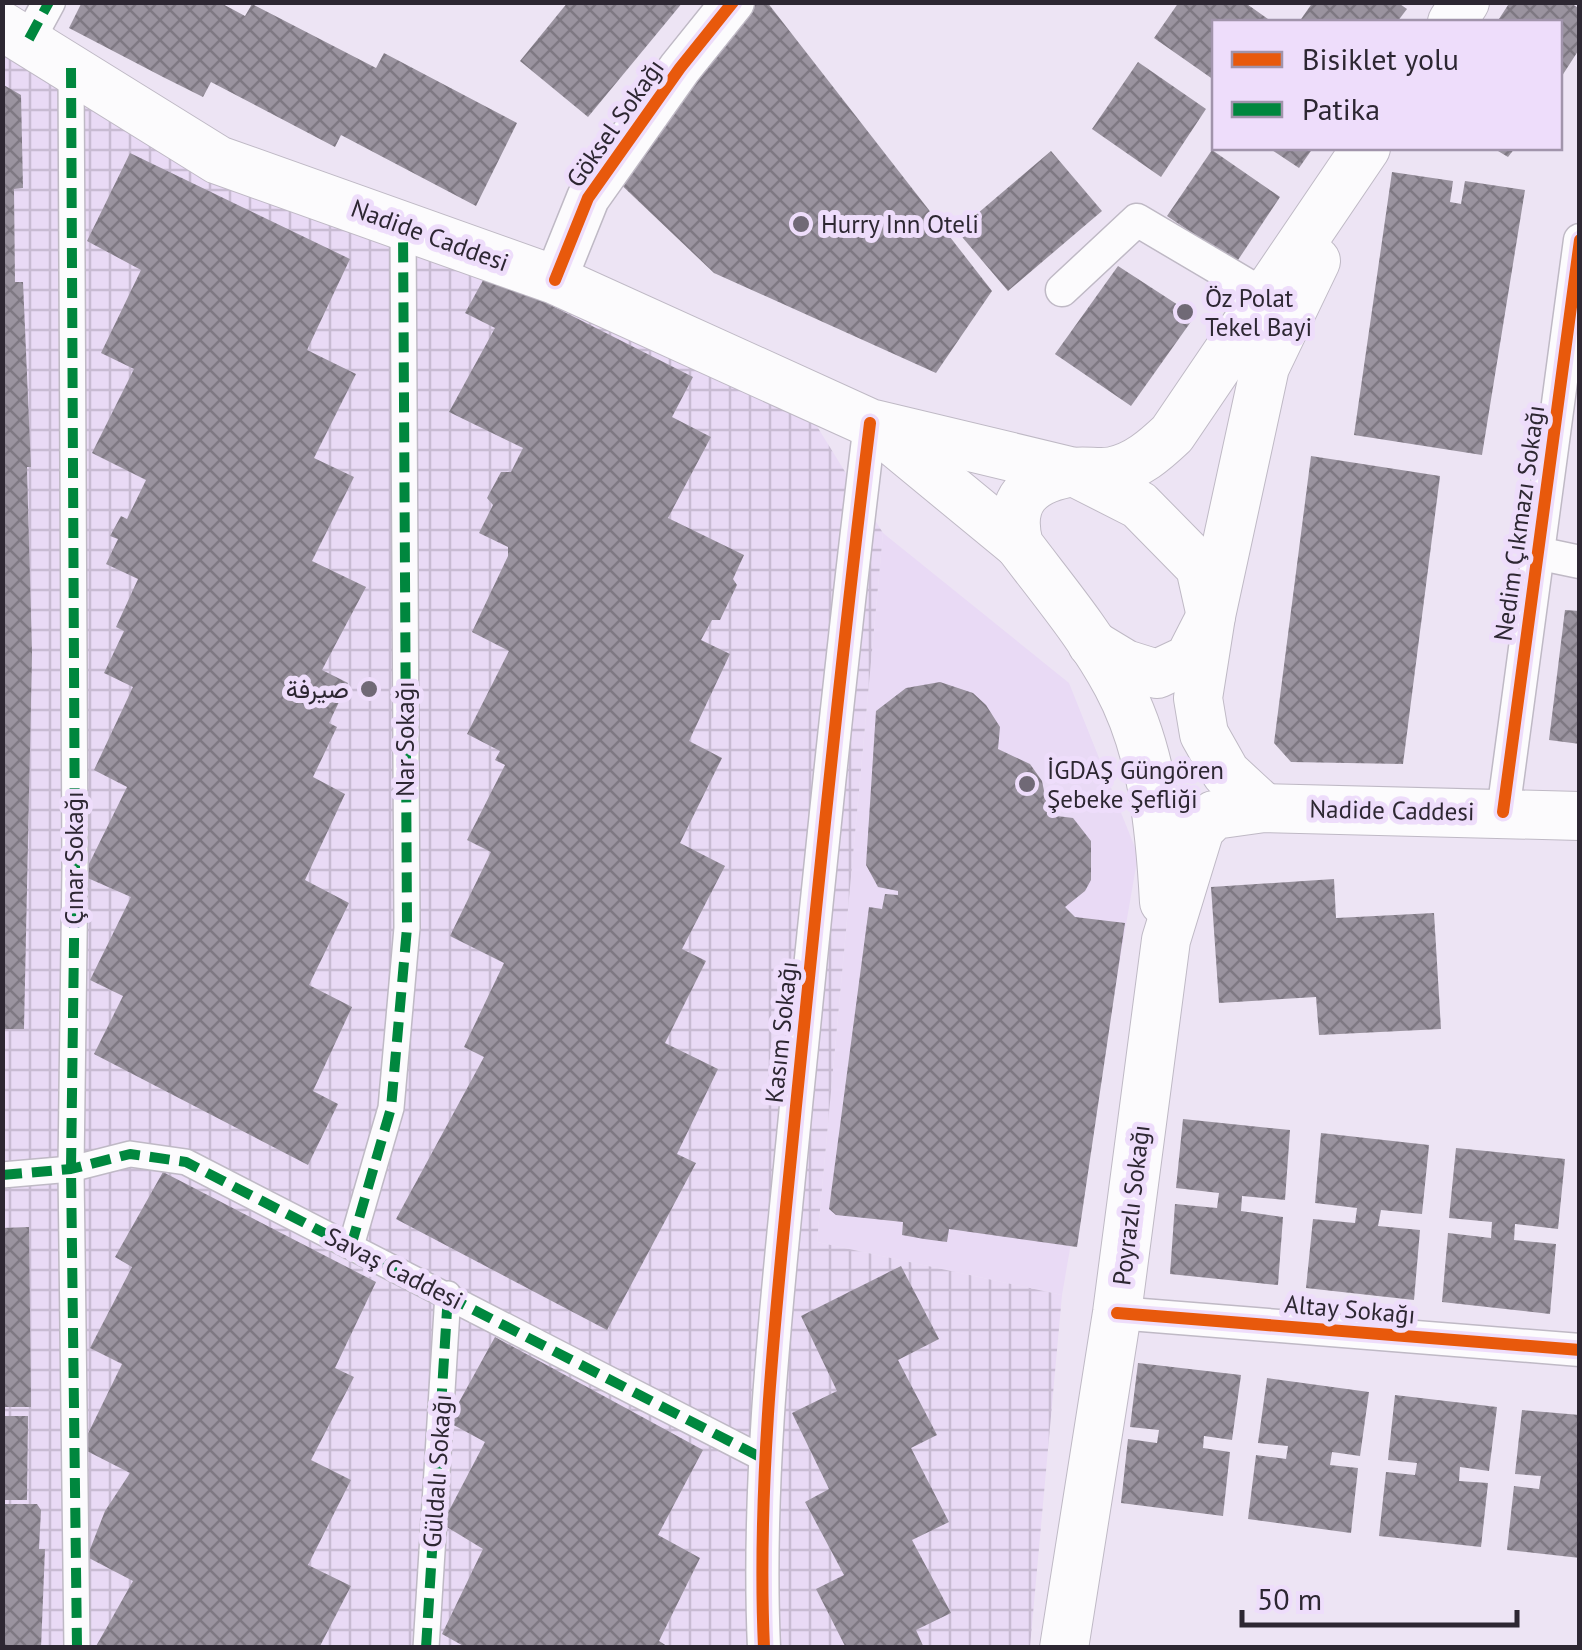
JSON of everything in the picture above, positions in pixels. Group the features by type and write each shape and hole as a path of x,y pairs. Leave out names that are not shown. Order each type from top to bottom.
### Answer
{"main road":[{"name":"Nadide Caddesi","path":"27,22 72,68 218,160 555,280 870,423"},
{"path":"1018,545 1012,521 1018,499 1042,481 1074,472 1112,471 1146,458 1172,434 1365,150"},
{"path":"1264,808 1226,773 1204,734 1198,698 1212,616 1265,367 1338,216 1384,150"},
{"path":"870,423 1074,472 1139,504 1176,538 1200,568 1212,616 1190,659 1157,674 1126,664 1088,641"},
{"path":"870,423 1018,545 1118,685 1148,766 1160,828 1166,940"},
{"name":"Nadide Caddesi","path":"1166,940 1200,829 1214,815 1264,808 1580,816"},
{"name":"Poyrazlı Sokağı","path":"1064,1648 1118,1313 1166,940"}],"street":[{"name":"Göksel Sokağı","path":"555,280 588,198 680,68 733,2"},
{"name":"Çınar Sokağı","path":"72,68 75,866 71,1170 77,1648"},
{"path":"1062,290 1137,220 1264,294"},
{"name":"Nar Sokağı","path":"350,1246 391,1108 406,928 403,226"},
{"name":"Nedim Çıkmazı Sokağı","path":"1502,812 1580,240"},
{"name":"Kasım Sokağı","path":"764,1648 760,1571 784,1229 836,693 870,423"},
{"path":"1538,553 1580,562"},
{"name":"Savaş Caddesi","path":"2,1174 71,1170 130,1154 167,1156 448,1294 768,1460"},
{"name":"Güldalı Sokağı","path":"426,1648 448,1294"},
{"name":"Altay Sokağı","path":"1118,1313 1580,1350"}],"shaded area":[{"path":"2,54 805,407 883,533 817,1242 1062,1295 1030,1647 3,1647"},
{"path":"883,533 1069,683 1138,855 1062,1295 817,1242"}],"building":[{"path":"82,2 219,2 245,16 252,4 376,68 384,53 517,123 476,206 341,135 335,147 211,82 203,97 163,77 69,28"},
{"path":"568,2 683,2 588,117 520,61"},
{"name":"Hurry Inn Oteli","path":"749,2 767,2 992,291 936,373 714,273 612,176"},
{"path":"1179,2 1244,2 1268,19 1212,20 1212,79 1154,38"},
{"path":"1313,2 1397,2 1407,9 1399,20 1300,20"},
{"path":"1510,2 1569,2 1580,9 1580,48 1562,76 1562,20 1498,20"},
{"path":"1138,62 1206,109 1161,177 1092,129"},
{"path":"2,84 21,95 23,188 14,189 15,282 23,282 31,467 27,467 32,654 24,1029 2,1029"},
{"path":"1212,150 1280,197 1236,263 1167,216"},
{"path":"1272,150 1312,150 1299,168"},
{"path":"1051,151 1102,211 1008,291 957,231"},
{"path":"130,153 350,259 307,350 356,374 314,458 354,477 312,561 366,587 322,670 348,683 329,723 337,727 313,777 345,794 305,880 349,903 309,985 352,1007 313,1091 338,1104 308,1165 94,1054 123,996 90,980 131,897 83,876 127,787 94,770 133,687 104,673 124,631 116,627 138,579 106,564 118,539 110,536 121,516 127,519 146,480 92,453 134,369 101,353 141,270 87,241"},
{"path":"1392,172 1453,181 1450,202 1461,204 1465,181 1525,190 1482,455 1354,435"},
{"path":"1118,266 1195,316 1131,406 1055,354"},
{"path":"487,273 693,377 672,417 711,437 668,518 744,555 733,579 737,585 720,620 712,620 701,640 730,654 689,741 722,758 680,843 725,866 682,949 706,961 665,1043 718,1069 677,1154 696,1163 607,1330 396,1219 484,1057 464,1047 504,963 450,936 491,852 467,840 505,765 495,760 500,751 467,734 509,651 472,632 508,556 508,547 479,533 493,505 487,498 501,472 511,472 523,448 449,412 495,328 465,313"},
{"path":"1311,456 1440,476 1403,764 1291,762 1274,743"},
{"path":"1565,610 1580,611 1580,744 1549,740"},
{"path":"940,682 973,693 986,705 1000,727 998,749 1030,764 1042,781 1049,815 1073,818 1091,841 1091,880 1085,891 1065,907 1075,917 1125,923 1077,1247 949,1229 947,1242 924,1239 902,1235 903,1222 836,1215 829,1209 869,907 882,909 885,894 898,895 898,891 878,887 866,865 876,711 906,688"},
{"path":"1334,879 1336,918 1434,913 1441,1029 1319,1035 1316,997 1219,1003 1211,887"},
{"path":"1183,1119 1290,1130 1285,1200 1242,1196 1241,1211 1283,1217 1278,1285 1170,1274 1175,1204 1217,1208 1219,1193 1176,1188"},
{"path":"1321,1133 1429,1145 1422,1214 1381,1210 1378,1226 1420,1230 1414,1300 1306,1288 1313,1219 1355,1223 1357,1208 1315,1203"},
{"path":"1456,1148 1565,1159 1558,1229 1515,1224 1514,1240 1556,1244 1550,1314 1442,1302 1448,1233 1491,1238 1492,1222 1449,1218"},
{"path":"163,1172 376,1282 335,1368 354,1377 311,1460 351,1480 308,1565 351,1586 319,1648 95,1648 133,1581 87,1557 105,1511 130,1473 81,1448 122,1364 90,1348 132,1267 115,1257"},
{"path":"29,1227 31,1407 2,1407 2,1228"},
{"path":"901,1266 939,1339 898,1360 937,1435 911,1448 949,1522 912,1540 951,1613 916,1630 924,1648 846,1648 816,1589 844,1575 805,1502 829,1489 792,1413 837,1391 801,1316"},
{"path":"495,1337 703,1450 658,1535 700,1558 659,1641 670,1648 467,1648 442,1634 483,1549 442,1524 485,1442 448,1422"},
{"path":"1138,1363 1241,1375 1232,1440 1204,1436 1203,1448 1230,1452 1223,1516 1121,1503 1128,1439 1157,1443 1159,1430 1130,1427"},
{"path":"1267,1378 1369,1392 1360,1456 1332,1452 1330,1465 1358,1468 1351,1533 1248,1519 1256,1455 1286,1459 1288,1446 1258,1443"},
{"path":"1395,1395 1497,1407 1489,1471 1460,1467 1459,1481 1488,1483 1481,1547 1379,1536 1386,1472 1415,1475 1417,1463 1388,1460"},
{"path":"1522,1410 1580,1415 1580,1558 1507,1550 1514,1486 1539,1489 1541,1476 1515,1474"},
{"path":"2,1416 28,1416 27,1500 2,1500"},
{"path":"2,1504 37,1504 41,1510 39,1549 45,1549 41,1648 2,1648"}],"marked path":[{"path":"29,39 49,2"},
{"path":"71,68 75,866 71,1169 77,1648"},
{"path":"351,1246 391,1108 407,928 403,226"},
{"path":"2,1175 71,1169 130,1154 186,1162 768,1461"},
{"path":"426,1648 448,1294"}],"cycle path":[{"path":"555,280 588,198 680,68 733,2"},
{"path":"1503,812 1580,240"},
{"path":"764,1648 763,1513 776,1308 870,423"},
{"path":"1117,1313 1580,1350"}],"place":[{"name":"Hurry Inn Oteli","path":"801,224"},
{"name":"Öz Polat Tekel Bayi","path":"1185,312"},
{"name":"صيرفة","path":"369,689"},
{"name":"İGDAŞ Güngören Şebeke Şefliği","path":"1027,784"}]}
